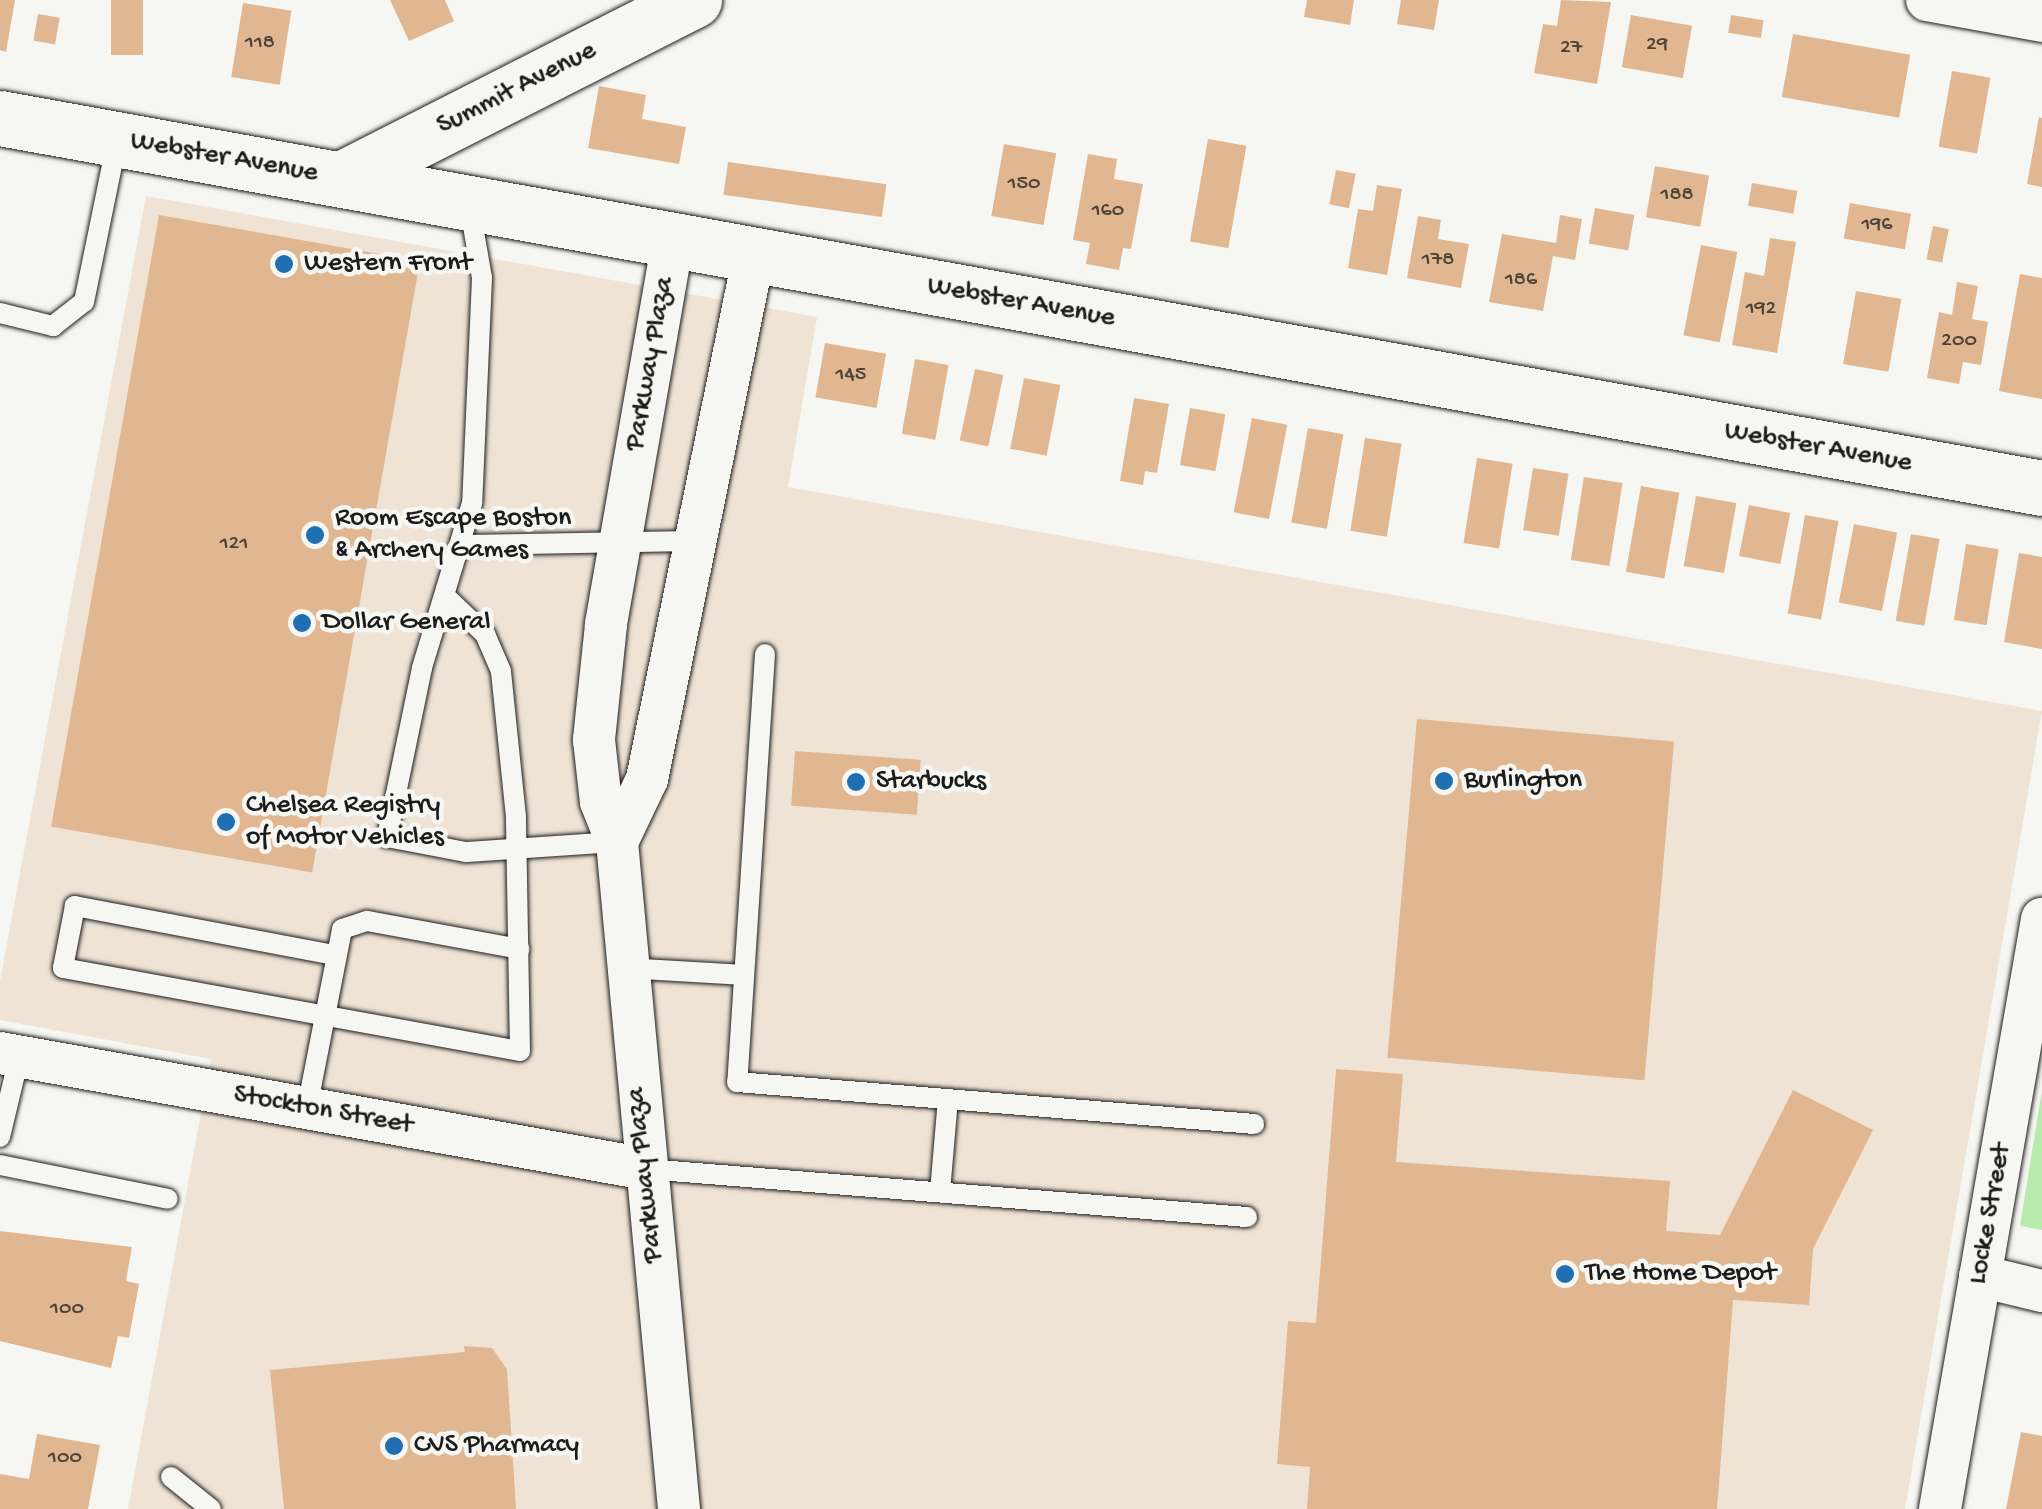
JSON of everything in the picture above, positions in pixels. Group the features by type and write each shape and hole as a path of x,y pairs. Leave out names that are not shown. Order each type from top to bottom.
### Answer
{"street":[{"name":"Summit Avenue","path":"341,179 694,0"},
{"path":"1927,0 2042,22"},
{"name":"Webster Avenue","path":"0,118 2042,488"},
{"name":"Parkway Plaza","path":"673,240 620,542 594,740 598,789 617,842 679,1509"},
{"name":"Parkway Plaza","path":"617,842 647,778 754,254"},
{"name":"Locke Street","path":"1940,1509 2042,921"},
{"name":"Stockton Street","path":"10,1055 646,1169"},
{"path":"1980,1276 2042,1291"}],"lane":[{"path":"0,314 54,326 84,302 117,139"},
{"path":"468,202 482,278 472,503 422,668 387,838 466,852 617,842"},
{"path":"462,545 696,541"},
{"path":"334,955 75,906 63,968 520,1052 515,849 498,658 485,634 446,597"},
{"path":"766,654 736,1082 1254,1124"},
{"path":"307,1108 342,929 360,921 519,949"},
{"path":"626,968 744,975"},
{"path":"0,1137 10,1055"},
{"path":"940,1192 948,1100"},
{"path":"0,1164 168,1199"},
{"path":"646,1169 1247,1217"},
{"path":"170,1476 211,1509"}],"shaded area":[{"path":"146,196 817,317 788,487 2042,711 1905,1509 128,1509 211,1059 0,1020 0,981"}],"green space":[{"path":"2042,1090 2042,1230 2020,1226"}],"building":[{"path":"0,0 15,0 6,52 0,50"},
{"path":"111,0 143,0 143,55 111,55"},
{"path":"390,0 445,0 454,21 409,41"},
{"path":"1307,0 1354,0 1350,25 1304,17"},
{"path":"1401,0 1439,0 1434,30 1397,24"},
{"path":"1561,0 1611,2 1597,84 1534,73 1543,24 1557,26"},
{"path":"243,3 291,11 280,85 231,77"},
{"path":"38,14 60,18 55,44 33,41"},
{"path":"1631,15 1692,26 1683,78 1622,67"},
{"path":"1731,15 1764,20 1761,38 1728,33"},
{"path":"1793,34 1910,55 1899,118 1782,97"},
{"path":"1952,71 1990,78 1977,154 1939,147"},
{"path":"599,86 646,95 642,119 686,127 679,164 588,148"},
{"path":"2039,117 2042,118 2042,187 2027,184"},
{"path":"1208,139 1246,146 1228,248 1190,241"},
{"path":"1004,144 1056,153 1044,225 991,216"},
{"path":"1088,154 1117,159 1114,179 1143,184 1131,249 1123,248 1119,270 1086,264 1090,243 1073,240"},
{"path":"728,162 886,184 882,217 723,195"},
{"path":"1655,166 1709,176 1700,227 1646,217"},
{"path":"1336,170 1356,174 1349,208 1329,204"},
{"path":"1752,183 1797,191 1793,214 1748,206"},
{"path":"1377,185 1402,189 1387,275 1348,268 1358,209 1373,211"},
{"path":"1850,203 1911,214 1905,249 1844,238"},
{"path":"1595,208 1634,215 1628,250 1589,243"},
{"path":"159,215 420,261 312,873 51,827"},
{"path":"1560,215 1582,219 1575,260 1553,256 1543,311 1489,302 1502,234 1556,243"},
{"path":"1418,216 1441,220 1438,239 1469,244 1461,288 1407,278"},
{"path":"1933,226 1949,229 1942,262 1927,259"},
{"path":"1770,238 1796,242 1777,353 1732,345 1745,272 1764,276"},
{"path":"1701,245 1737,252 1720,342 1683,335"},
{"path":"2020,274 2042,278 2042,399 1999,391"},
{"path":"1957,282 1978,286 1972,319 1988,322 1981,365 1963,362 1959,384 1927,378 1939,312 1952,315"},
{"path":"1856,291 1901,299 1888,372 1843,364"},
{"path":"825,343 886,354 877,408 815,397"},
{"path":"915,359 948,365 935,440 902,434"},
{"path":"975,369 1003,375 988,446 960,440"},
{"path":"1024,378 1060,385 1047,456 1010,449"},
{"path":"1134,398 1169,404 1157,473 1145,471 1143,485 1120,481"},
{"path":"1190,408 1225,414 1215,471 1180,465"},
{"path":"1252,418 1287,425 1269,519 1234,512"},
{"path":"1308,428 1343,434 1327,529 1291,523"},
{"path":"1365,438 1402,444 1387,537 1350,531"},
{"path":"1477,458 1513,464 1499,549 1464,543"},
{"path":"1533,468 1569,474 1559,536 1523,530"},
{"path":"1584,477 1623,483 1609,566 1571,560"},
{"path":"1641,486 1679,493 1664,578 1626,572"},
{"path":"1696,496 1736,503 1724,573 1684,566"},
{"path":"1749,505 1790,513 1780,564 1739,556"},
{"path":"1805,515 1838,521 1821,619 1788,613"},
{"path":"1854,524 1897,532 1882,611 1839,603"},
{"path":"1911,534 1940,539 1924,626 1896,621"},
{"path":"1966,544 1999,549 1987,625 1954,620"},
{"path":"2019,553 2042,557 2042,649 2004,642"},
{"path":"1417,719 1674,741 1644,1080 1387,1058"},
{"name":"Starbucks","path":"795,751 921,760 917,815 791,806"},
{"name":"The Home Depot","path":"1336,1069 1403,1074 1396,1162 1670,1181 1666,1231 1720,1235 1793,1090 1873,1130 1813,1249 1809,1305 1733,1300 1717,1509 1307,1509 1310,1467 1277,1464 1288,1321 1316,1323"},
{"path":"0,1231 132,1247 126,1281 139,1284 129,1338 118,1336 111,1368 0,1341"},
{"name":"CVS Pharmacy","path":"464,1346 492,1348 507,1369 516,1509 284,1509 270,1370 465,1352"},
{"path":"2021,1432 2042,1436 2042,1509 2006,1509"},
{"path":"37,1434 100,1445 88,1509 0,1509 0,1474 29,1479"}],"place":[{"name":"Western Front","path":"284,264"},
{"name":"Room Escape Boston & Archery Games","path":"315,535"},
{"name":"Dollar General","path":"302,623"},
{"name":"Burlington","path":"1444,781"},
{"name":"Starbucks","path":"856,782"},
{"name":"Chelsea Registry of Motor Vehicles","path":"226,822"},
{"name":"The Home Depot","path":"1565,1274"},
{"name":"CVS Pharmacy","path":"394,1446"}]}
